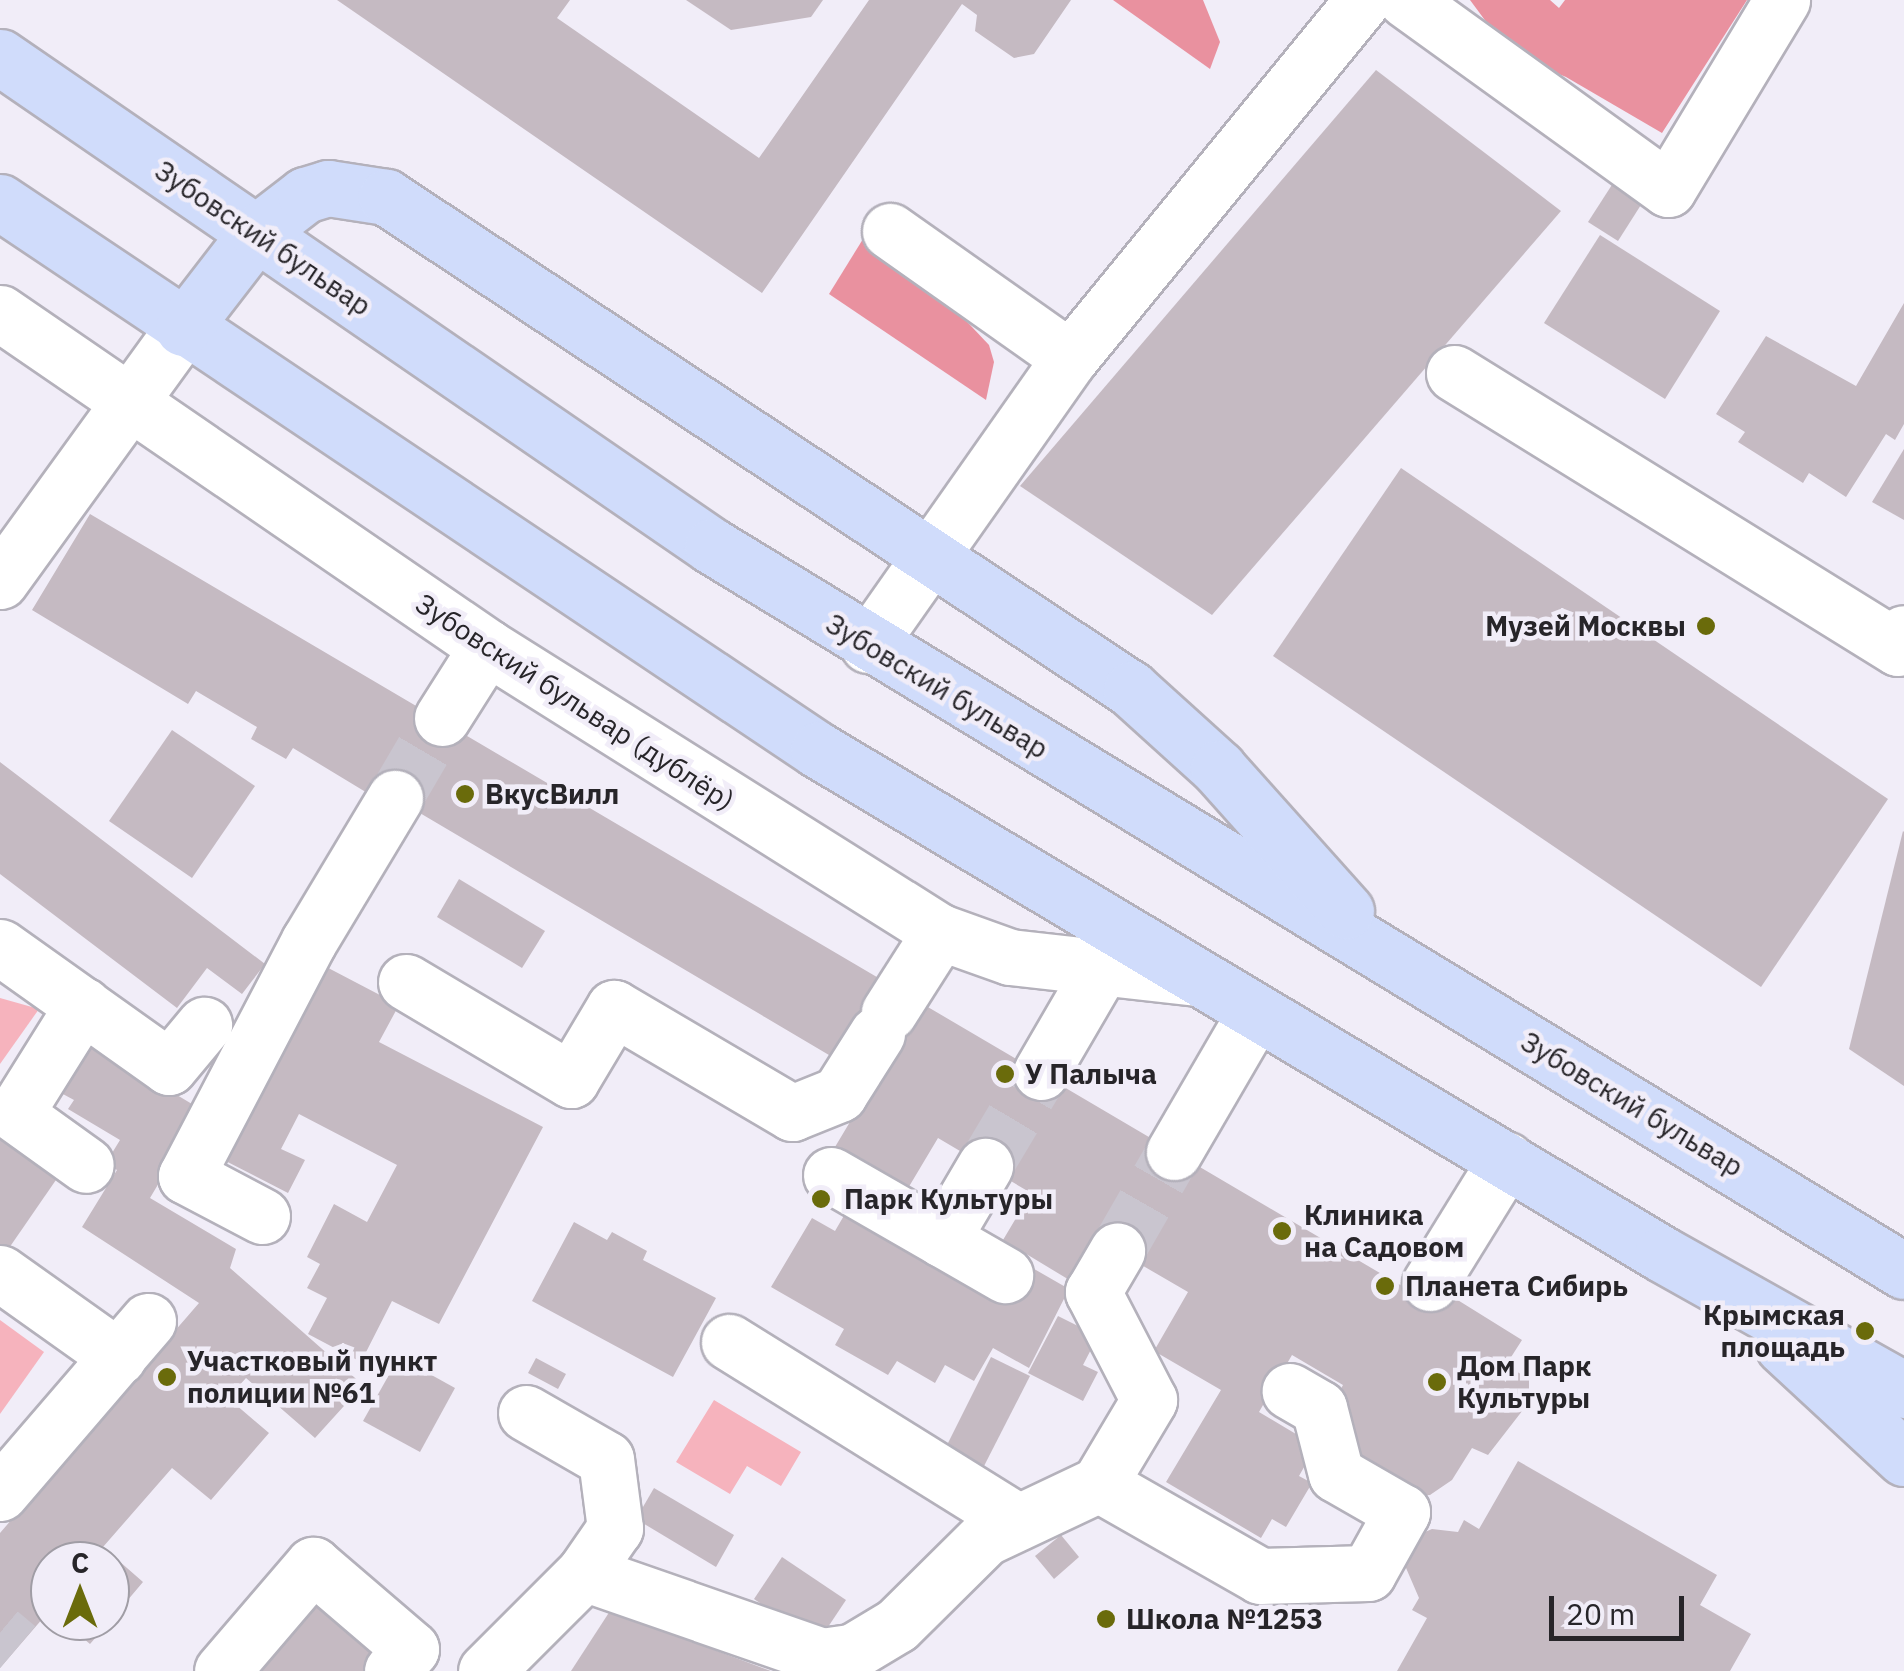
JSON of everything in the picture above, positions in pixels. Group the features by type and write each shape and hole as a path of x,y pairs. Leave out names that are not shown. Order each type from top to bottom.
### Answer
{"main road":[{"name":"Зубовский бульвар","path":"0,57 712,546 868,645 1904,1271"},
{"path":"183,328 258,232 304,195 328,188 386,197 1131,689 1218,768 1398,965"},
{"path":"0,202 818,750 1254,1013 1904,1390"},
{"path":"1844,1232 1904,1256"},
{"path":"1714,1283 1902,1458"}],"street":[{"path":"868,645 1070,358 1363,0"},
{"path":"1406,0 1668,189 1782,0"},
{"path":"890,231 1070,358"},
{"name":"Зубовский бульвар (дублёр)","path":"0,313 487,647 940,932 983,951 1101,969 1196,978"},
{"path":"0,581 183,328"},
{"path":"1454,372 1898,648 1904,633"},
{"path":"442,718 487,647"},
{"path":"262,1216 186,1176 309,940 394,798"},
{"path":"406,982 571,1080 614,1008 792,1113 840,1094 940,932"},
{"path":"0,947 169,1066 204,1025"},
{"path":"1041,1072 1101,969"},
{"path":"83,1006 8,1109 86,1165"},
{"path":"1174,1152 1254,1013"},
{"path":"1430,1283 1506,1160"},
{"path":"942,1239 985,1166"},
{"path":"831,1174 1005,1274"},
{"path":"584,1574 822,1656 850,1661 897,1625 985,1538 1099,1484 1148,1400 1093,1292 1117,1251"},
{"path":"0,1273 133,1339 0,1493"},
{"path":"729,1342 1018,1522"},
{"path":"1099,1484 1260,1576 1368,1574 1402,1512 1336,1474 1319,1408 1290,1391"},
{"path":"486,1671 584,1574 615,1528 606,1459 526,1413"},
{"path":"222,1671 312,1565 410,1649 392,1671"}],"shaded area":[{"path":"1113,0 1203,0 1220,42 1210,69"},
{"path":"1470,0 1550,0 1559,8 1565,0 1747,0 1662,133 1566,77 1510,54"},
{"path":"863,239 882,244 938,291 989,345 994,362 986,400 829,294"},
{"path":"0,998 39,1009 0,1064"},
{"path":"0,1320 44,1352 0,1414"},
{"path":"714,1400 801,1452 781,1486 747,1466 730,1494 676,1462"}],"building":[{"path":"337,0 570,0 557,18 759,158 869,0 1071,0 1034,54 1014,58 975,31 977,15 962,4 762,293"},
{"path":"686,0 823,0 811,17 731,30"},
{"path":"1376,70 1561,211 1212,615 1020,486"},
{"path":"1617,177 1646,197 1618,241 1588,222"},
{"path":"1600,235 1720,311 1665,399 1544,323"},
{"path":"1904,303 1904,424 1895,440 1886,434 1846,497 1809,473 1803,483 1738,442 1745,432 1716,414 1766,336 1856,386"},
{"path":"1904,449 1904,520 1872,502"},
{"path":"1401,468 1888,799 1761,987 1273,656"},
{"path":"90,514 1402,1286 1411,1271 1522,1340 1506,1365 1529,1379 1529,1402 1488,1455 1472,1448 1452,1480 1430,1495 1401,1497 1345,1464 1331,1407 1343,1385 1292,1355 1259,1412 1316,1446 1299,1476 1312,1483 1286,1527 1272,1519 1261,1538 1166,1482 1221,1390 1154,1351 1188,1292 1102,1242 1076,1284 1003,1240 1031,1193 938,1138 901,1200 829,1157 896,1045 834,1058 408,806 369,794 293,748 286,759 251,739 257,727 196,691 188,704 32,610"},
{"path":"172,730 255,786 192,878 109,821"},
{"path":"0,762 265,964 242,994 207,968 177,1008 0,874"},
{"path":"1904,832 1904,1086 1849,1049"},
{"path":"459,879 545,931 522,968 437,917"},
{"path":"313,960 399,1005 379,1042 543,1127 439,1324 392,1301 361,1362 308,1334 327,1298 307,1288 320,1264 307,1257 334,1204 367,1222 397,1165 299,1114 281,1149 305,1160 288,1193 212,1154"},
{"path":"90,1043 202,1110 150,1198 236,1249 230,1268 363,1385 315,1438 246,1378 228,1398 269,1433 211,1500 172,1468 108,1541 30,1541 30,1633 0,1668 0,1533 199,1303 82,1227 117,1170 106,1163 120,1140 68,1109 74,1100 61,1093"},
{"path":"0,1136 58,1177 7,1251 0,1247"},
{"path":"849,1207 1022,1262 1069,1289 1029,1368 993,1348 974,1381 945,1365 935,1383 897,1361 888,1375 835,1345 844,1329 771,1287 812,1218 835,1231"},
{"path":"574,1222 607,1240 612,1232 647,1251 643,1260 716,1298 673,1377 532,1301"},
{"path":"1058,1316 1098,1336 1083,1365 1098,1372 1083,1401 1028,1373"},
{"path":"399,1357 455,1388 420,1452 363,1421"},
{"path":"991,1357 1030,1376 983,1468 945,1449"},
{"path":"536,1358 566,1374 558,1389 528,1373"},
{"path":"1518,1461 1717,1575 1700,1605 1751,1634 1730,1671 1397,1671 1427,1618 1412,1610 1419,1598 1403,1561 1418,1535 1432,1529 1458,1532 1464,1520 1479,1529"},
{"path":"654,1488 734,1535 716,1567 636,1519"},
{"path":"1061,1535 1079,1557 1054,1579 1035,1556"},
{"path":"782,1557 846,1600 818,1642 754,1599"},
{"path":"130,1571 143,1582 130,1597"},
{"path":"317,1600 384,1656 371,1671 256,1671"},
{"path":"610,1611 771,1671 571,1671"}],"tunnel":[{"path":"395,798 442,718"},
{"path":"985,1166 1041,1072"},
{"path":"1117,1251 1174,1152"},
{"path":"0,1632 18,1647"}],"place":[{"name":"Музей Москвы","path":"1706,626"},
{"name":"ВкусВилл","path":"465,794"},
{"name":"У Палыча","path":"1005,1074"},
{"name":"Парк Культуры","path":"821,1199"},
{"name":"Клиника на Садовом","path":"1282,1231"},
{"name":"Планета Сибирь","path":"1385,1286"},
{"name":"Крымская площадь","path":"1865,1331"},
{"name":"Участковый пункт полиции №61","path":"167,1377"},
{"name":"Дом Парк Культуры","path":"1437,1382"},
{"name":"Школа №1253","path":"1106,1619"}]}
